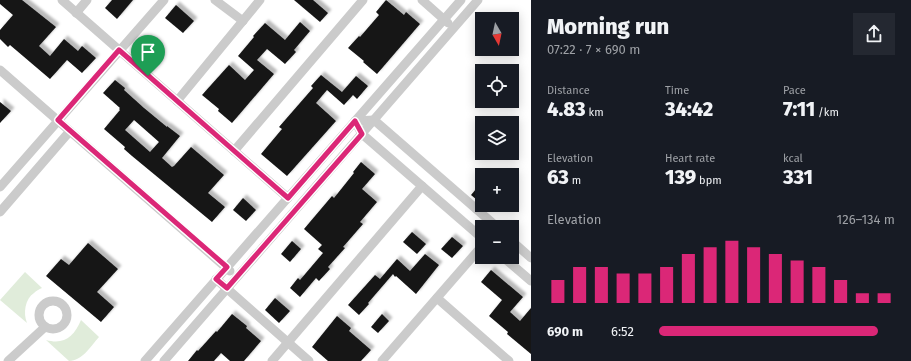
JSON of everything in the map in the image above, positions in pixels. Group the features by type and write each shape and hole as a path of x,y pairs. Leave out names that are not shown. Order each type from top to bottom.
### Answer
{"street":[{"path":"62,0 288,198"},
{"path":"76,13 87,0"},
{"path":"0,187 164,0"},
{"path":"215,0 243,21"},
{"path":"177,101 260,0"},
{"path":"234,151 363,0"},
{"path":"422,0 454,28"},
{"path":"144,361 461,0"},
{"path":"164,361 478,0"},
{"path":"0,70 238,277"},
{"path":"355,121 374,120 489,220"},
{"path":"355,121 362,134 475,232"},
{"path":"0,212 70,131"},
{"path":"272,361 422,186"},
{"path":"519,247 531,258"},
{"path":"388,359 437,298 475,254"},
{"path":"511,264 531,281"},
{"path":"216,279 309,361"},
{"path":"437,298 509,361"},
{"path":"8,361 45,327"}],"green space":[{"path":"25,272 42,288 31,296 27,302 25,311 27,323 0,300"},
{"path":"81,320 99,337 82,356 78,359 69,361 46,340 58,341 68,338 75,331"}],"building":[{"path":"0,0 22,0 56,27 39,46 50,56 64,39 78,51 82,46 96,58 82,73 67,60 50,79 10,45 8,47 0,39 0,30 13,15 0,4"},
{"path":"112,0 133,0 117,19 105,8"},
{"path":"294,0 313,0 328,13 320,22"},
{"path":"386,0 404,15 406,12 420,24 377,74 348,48 359,36 360,37 379,15 376,12"},
{"path":"176,5 194,21 183,33 165,18"},
{"path":"300,22 310,31 294,50 296,52 285,64 267,49 257,60 274,74 232,123 218,111 219,109 202,95 229,65 245,80 254,70 238,56 265,23 285,40"},
{"path":"321,75 342,92 356,76 368,86 357,99 353,95 344,105 327,90 316,103 336,121 287,176 261,154 282,129 279,127 313,88 311,86"},
{"path":"115,80 144,108 180,136 162,158 172,167 191,147 224,175 208,193 225,207 212,222 132,156 124,149 125,147 104,129 120,110 120,108 103,93","holes":["134,120 159,142 150,152 125,130"]},
{"path":"0,102 11,111 0,123"},
{"path":"361,162 375,174 362,189 377,202 360,222 363,224 343,247 345,248 328,267 330,269 319,281 316,278 300,297 290,288 298,278 300,280 323,253 318,249 322,245 304,229 332,196 334,198"},
{"path":"475,190 475,198 471,195"},
{"path":"243,198 256,210 246,221 233,210"},
{"path":"412,232 426,244 417,254 403,242"},
{"path":"452,237 463,246 452,258 441,249"},
{"path":"292,241 301,249 290,262 281,254"},
{"path":"88,243 118,269 97,292 114,307 101,322 46,276 61,259 69,265"},
{"path":"425,254 439,265 416,294 393,274 359,315 348,305 375,275 380,279 397,259 410,271"},
{"path":"491,270 523,297 510,312 520,321 531,308 531,354 507,334 508,332 489,316 502,300 481,282"},
{"path":"275,298 290,311 279,323 265,310"},
{"path":"232,314 247,326 246,328 261,341 244,361 230,361 221,353 214,361 188,361 216,331 217,332"},
{"path":"382,314 389,321 378,333 371,327"},
{"path":"337,316 351,328 349,331 371,350 361,361 328,361 312,347"}],"route":[{"path":"119,50 148,76 288,198 355,121 362,134 227,288 216,279 227,267 58,120 119,50"}]}
